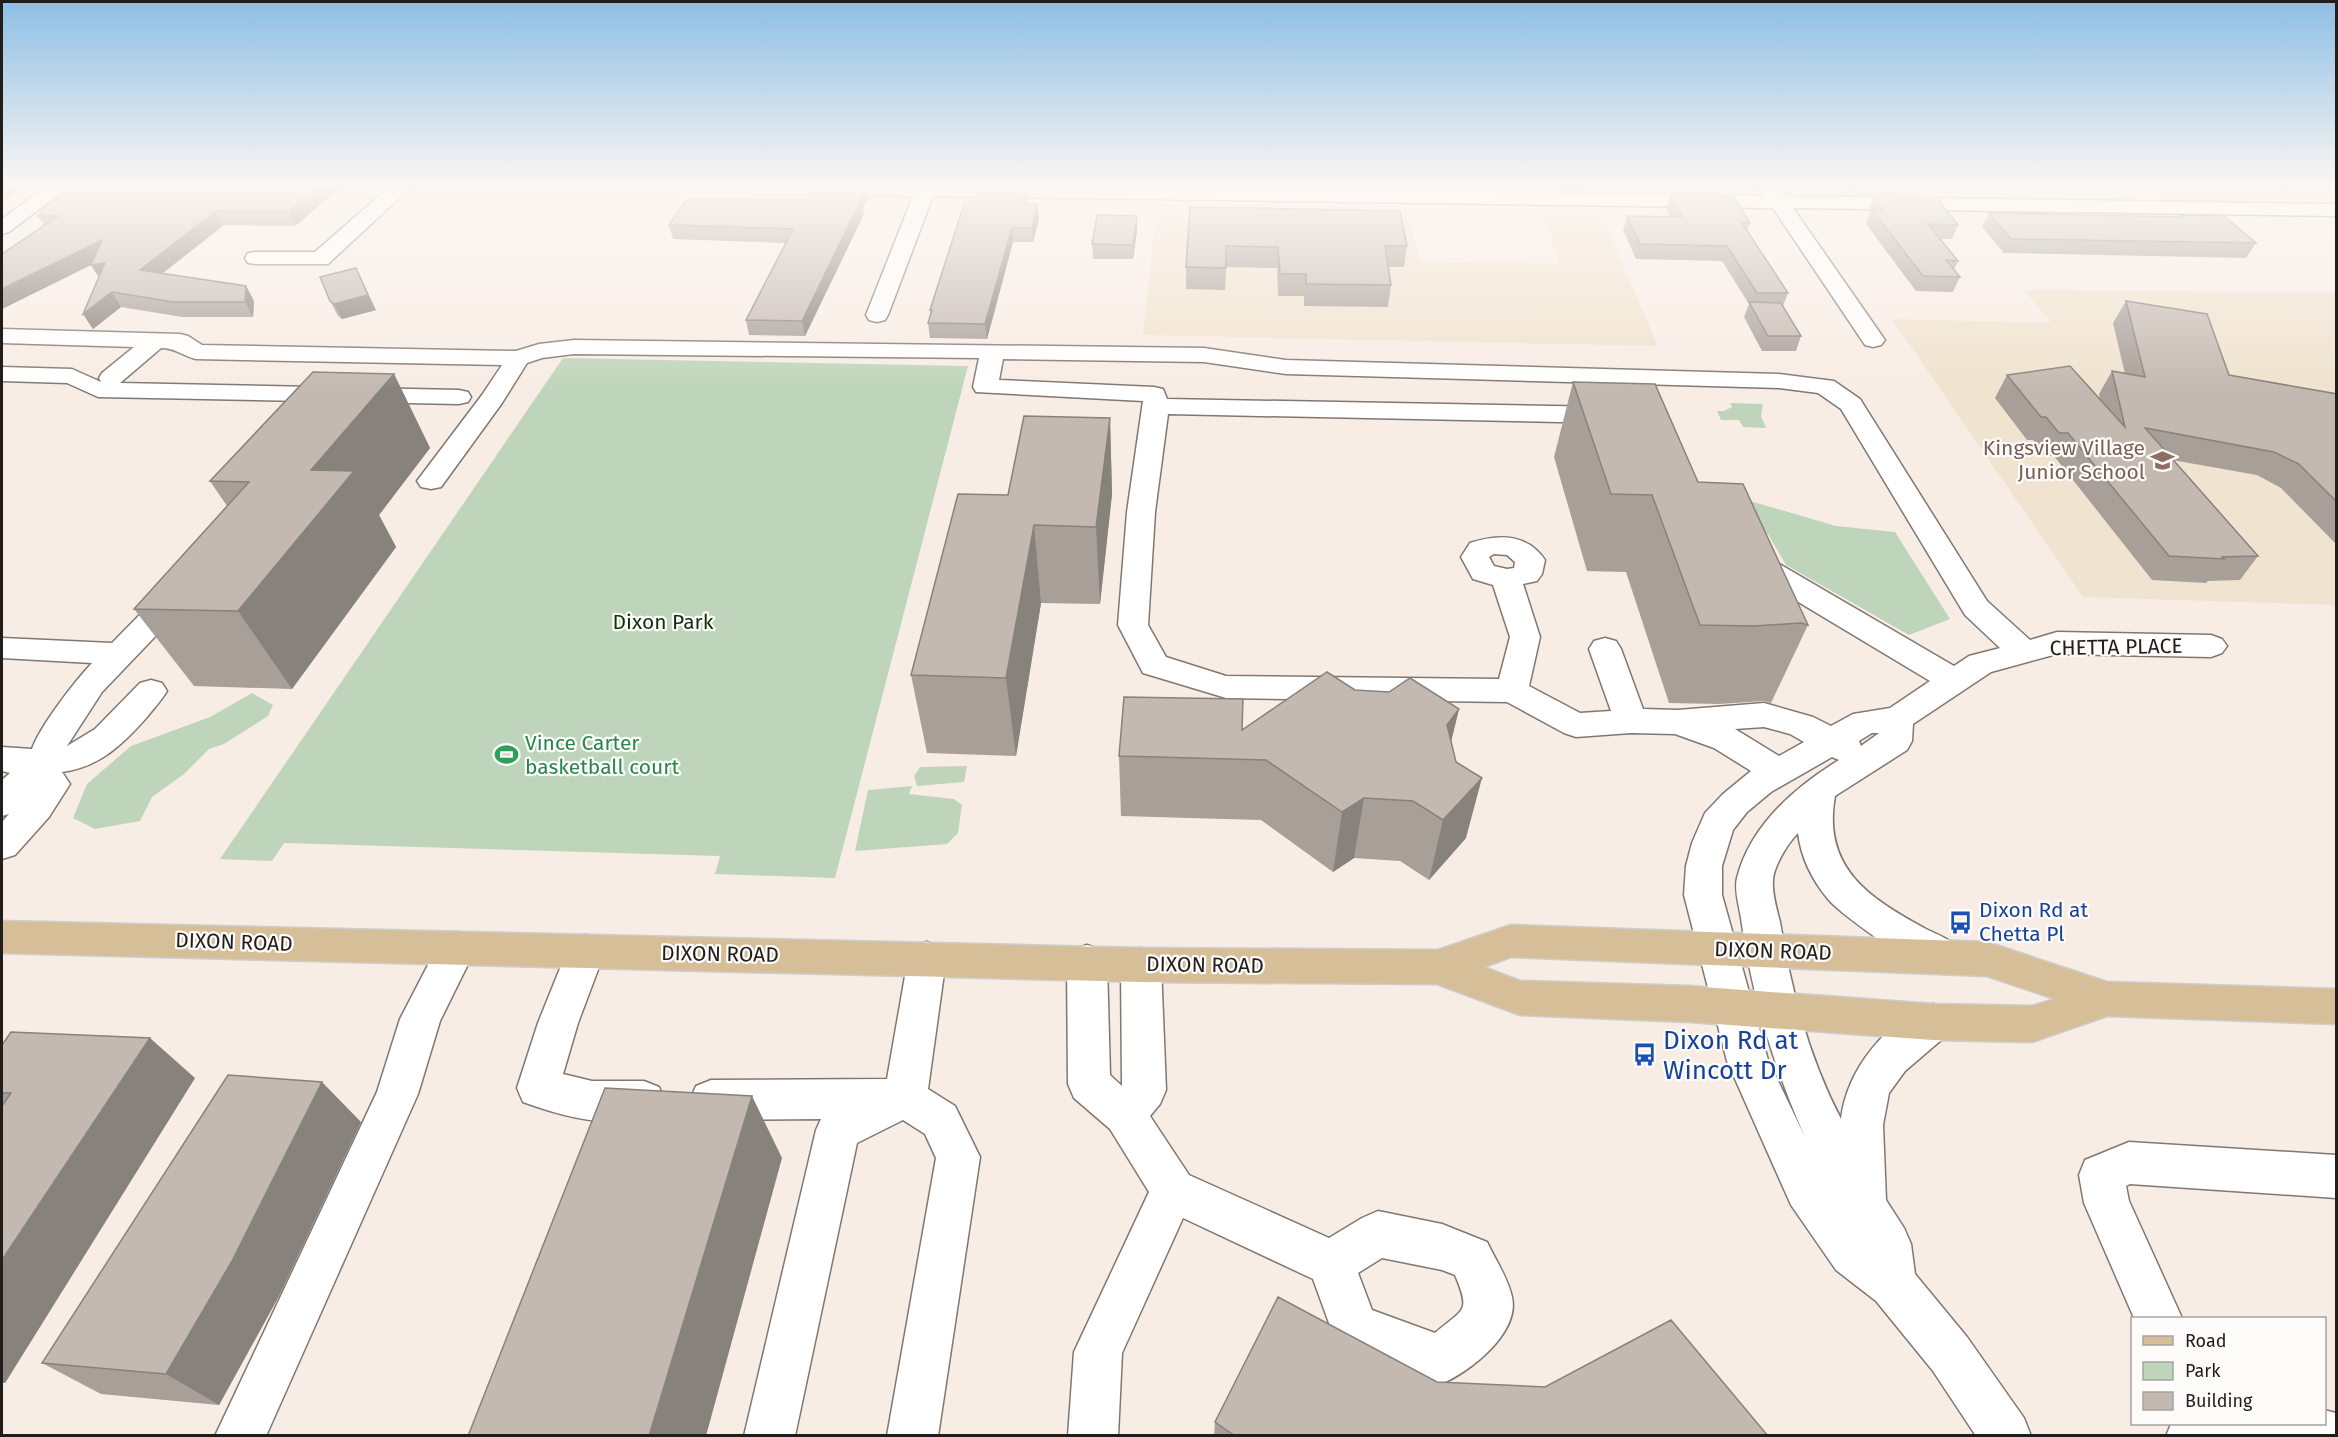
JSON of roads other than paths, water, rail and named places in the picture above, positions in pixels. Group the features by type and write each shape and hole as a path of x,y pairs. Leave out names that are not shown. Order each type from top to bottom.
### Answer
{"main road":[{"name":"DIXON ROAD","path":"2,937 1141,964 1438,967 1520,998 1733,1007 1933,1022 2032,1024 2107,999"},
{"name":"DIXON ROAD","path":"1438,967 1511,941 1987,959 2107,999 2337,1007"}],"street":[{"path":"256,258 320,259 324,255"},
{"path":"877,315 900,255"},
{"path":"1815,255 1873,340"},
{"path":"2,336 180,341 196,352 518,358 539,351 574,347 1158,354 1222,358 1286,367 1779,381 1825,386 1851,404 1976,608 2024,652"},
{"path":"111,378 156,340"},
{"path":"992,351 985,387 1155,400 1628,421 1614,377"},
{"path":"1158,354 1155,400 1141,512 1133,625 1154,664 1226,687 1512,691 1576,725 1631,721 1678,722 1764,715 1801,725 1864,760"},
{"path":"431,481 493,398 518,358"},
{"path":"1219,392 1222,358"},
{"path":"2,374 72,376 99,390 459,397"},
{"path":"340,421 363,396"},
{"path":"1733,549 1809,597 1954,681"},
{"path":"2,845 37,807 53,784 45,767 50,746 91,684 198,574"},
{"path":"1506,579 1526,637 1512,691"},
{"name":"CHETTA PLACE","path":"2006,1436 1950,1354 1893,1284 1852,1254 1807,1190 1748,1061 1703,895 1704,866 1718,822 1759,783 1864,722 1897,719 1980,664 2057,643 2211,646"},
{"path":"2,648 120,654"},
{"path":"1605,649 1631,721"},
{"path":"2,803 18,784 45,767 73,758 102,742 150,691"},
{"path":"1893,1284 1888,1244 1865,1209 1824,1131 1797,1069 1778,1010 1765,951 1754,881 1759,865 1782,826 1819,789 1895,741 1897,719"},
{"path":"1678,722 1726,739 1779,772"},
{"path":"2,759 45,767"},
{"path":"1819,789 1814,822 1819,850 1836,882 1875,919 1946,958"},
{"path":"240,1436 397,1094 420,1019 457,948"},
{"path":"586,951 558,1023 538,1088 592,1101 905,1098 940,1120 958,1157 912,1436"},
{"path":"905,1098 927,958"},
{"path":"1087,962 1089,1084 1125,1115 1173,1190 1331,1263"},
{"path":"1125,1115 1145,1090 1141,964"},
{"path":"1865,1209 1862,1141 1867,1097 1871,1083 1900,1049 1933,1022"},
{"path":"768,1436 838,1130 905,1098"},
{"path":"2158,1317 2107,1203 2101,1175 2129,1163 2337,1177"},
{"path":"1093,1436 1098,1352 1173,1190"},
{"path":"2191,1436 2204,1425"},
{"path":"2216,1425 2331,1436"}],"place":[{"name":"Kingsview Village Junior School","path":"2163,460"},
{"name":"Vince Carter basketball court","path":"507,755"},
{"name":"Dixon Rd at Chetta Pl","path":"1961,922"},
{"name":"Dixon Rd at Wincott Dr","path":"1645,1055"}],"park label":[{"name":"Dixon Park","path":"663,622"}]}
